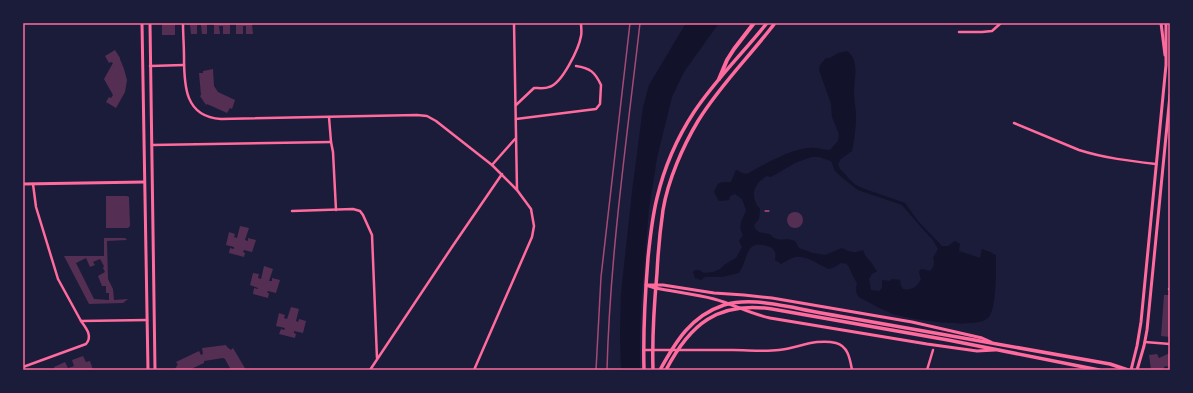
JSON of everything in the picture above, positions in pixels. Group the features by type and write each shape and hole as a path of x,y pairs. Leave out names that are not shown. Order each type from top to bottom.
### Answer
{"main road":[{"path":"719,78 734,49 754,23"},
{"path":"644,370 643,331 651,230 654,209 667,165 686,125 695,111 719,78 767,23"},
{"path":"654,370 653,350 655,286 663,210 671,182 685,145 709,105 775,23"},
{"path":"660,370 687,328 700,318 709,312 726,305 752,302 767,303 949,338 998,350 1099,370"},
{"path":"666,370 681,344 694,329 713,316 722,312 731,309 753,307 999,345 1110,364 1129,370"}],"street":[{"path":"142,23 148,370"},
{"path":"150,23 155,370"},
{"path":"183,23 184,65 187,94 194,106 205,116 213,119 427,116 436,121 492,165 517,190 531,210 534,226 532,237 474,370"},
{"path":"514,23 517,190"},
{"path":"516,106 534,88 550,87 559,81 577,48 581,36 581,23"},
{"path":"959,32 992,31 1001,23"},
{"path":"1161,23 1166,65"},
{"path":"1129,370 1135,354 1140,330 1166,65 1166,24"},
{"path":"150,66 184,65"},
{"path":"516,119 596,108 600,104 601,85 594,73 587,68 576,66"},
{"path":"1137,370 1145,342 1170,95"},
{"path":"330,117 336,210"},
{"path":"1014,123 1090,154 1108,158 1157,164"},
{"path":"492,165 516,138"},
{"path":"152,145 331,142"},
{"path":"370,370 502,174"},
{"path":"23,184 144,182"},
{"path":"23,367 86,344 89,339 89,334 58,279 36,207 33,184"},
{"path":"292,211 353,209 360,211 363,215 372,235 377,359"},
{"path":"646,285 731,304 760,316 914,342 977,351 998,350"},
{"path":"655,286 663,285 714,293 758,296 814,305 912,322 982,338 999,345"},
{"path":"81,321 147,320"},
{"path":"644,350 777,350 813,342 827,342 836,343 846,349 852,370"},
{"path":"1145,342 1170,344"},
{"path":"927,370 933,350"}],"shaded area":[{"path":"686,23 719,23 684,72 672,97 657,158 649,209 641,304 640,370 621,370 621,293 643,107 649,85"},
{"path":"847,51 854,59 856,117 852,151 841,159 838,164 840,169 856,185 905,203 918,221 942,246 948,246 955,241 960,244 959,251 980,258 982,249 996,255 996,279 993,307 988,318 970,323 956,323 927,321 893,314 860,298 857,295 857,283 846,264 841,263 829,269 807,258 797,257 791,258 781,264 775,260 773,249 762,245 751,247 739,273 722,277 705,277 701,280 695,278 693,272 695,270 699,270 704,273 713,272 720,269 736,258 742,247 739,241 743,235 741,231 741,222 746,210 742,199 735,194 730,196 729,200 719,201 714,192 719,184 722,182 731,182 736,170 747,174 794,151 811,148 830,150 838,141 839,134 832,117 831,104 819,70 820,65 826,58 830,58 838,53","holes":["812,157 819,157 831,161 835,171 858,190 902,205 933,240 938,249 933,258 933,267 930,271 920,270 921,280 911,289 903,289 900,280 892,279 890,281 882,280 882,288 879,291 871,290 869,279 872,274 877,271 866,257 863,250 852,252 842,248 825,255 813,253 799,248 795,241 777,239 769,234 756,230 754,225 759,219 760,209 755,200 754,191 759,182 767,176 771,177 795,163"]}],"building":[{"path":"162,23 175,23 175,35 162,35"},
{"path":"187,23 207,23 207,34 202,34 201,25 197,25 197,34 191,34 190,25 187,25"},
{"path":"214,23 230,23 230,34 223,34 223,26 219,26 220,34 214,34"},
{"path":"236,23 257,24 252,24 253,34 246,34 246,26 243,26 243,34 236,34"},
{"path":"115,50 120,58 127,80 125,92 116,108 106,102 109,97 111,98 113,95 104,79 113,63 109,63 105,56"},
{"path":"213,69 214,86 218,92 235,100 232,109 230,108 227,113 207,104 206,105 200,96 199,73"},
{"path":"106,196 129,197 130,226 128,228 106,228"},
{"path":"792,212 798,212 803,217 801,226 798,228 792,228 787,223 787,217"},
{"path":"240,226 249,228 245,240 248,241 248,238 256,240 252,252 244,250 244,257 229,253 230,248 234,249 234,247 226,245 229,232 235,234 234,237 237,238"},
{"path":"104,238 125,238 127,240 107,241 108,279 113,289 114,300 128,299 123,303 89,304 64,256 104,256","holes":["86,258 90,267 95,265 93,262 100,259 104,266 103,268 105,272 98,276 102,286 106,286 106,293 109,293 109,300 94,299 76,263"]},
{"path":"264,266 273,269 269,281 272,281 272,278 280,280 276,293 268,291 268,298 253,294 254,288 258,288 250,285 253,273 259,274 258,278 261,279"},
{"path":"1164,295 1170,295 1170,337 1161,336"},
{"path":"291,307 299,309 296,321 298,322 299,319 306,321 303,333 294,331 296,334 295,338 279,334 281,329 284,330 285,328 276,326 279,313 285,315 284,318 287,319"},
{"path":"226,345 231,350 233,348 246,370 231,370 223,358 204,361 204,363 189,370 173,370 178,365 176,362 199,351 201,355 203,354 202,348"},
{"path":"1170,353 1170,367 1165,366 1162,370 1151,370 1149,355 1157,354 1159,358"},
{"path":"83,356 86,362 90,361 93,370 55,370 54,367 65,362 68,368 74,366 72,360"}],"railway":[{"path":"596,370 601,277 630,23"},
{"path":"607,370 615,240 640,23"}]}
